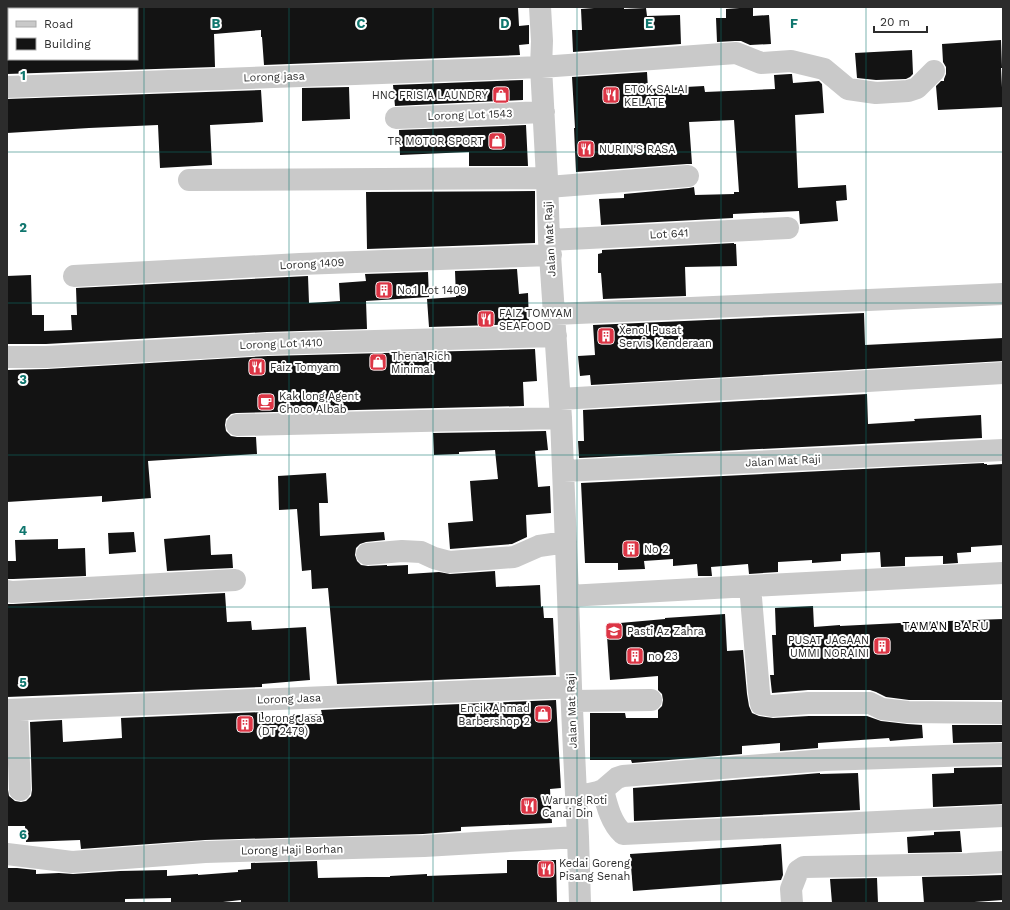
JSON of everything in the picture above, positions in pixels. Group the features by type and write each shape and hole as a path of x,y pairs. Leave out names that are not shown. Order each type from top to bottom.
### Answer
{"street":[{"name":"Jalan Mat Raji","path":"540,7 542,41 541,67 550,247 564,471 571,694 580,903"},
{"name":"Lorong jasa","path":"7,87 541,67 736,53 761,63 791,61 824,69 848,89 876,93 908,91 917,88 934,71"},
{"name":"Lorong Lot 1543","path":"396,118 544,112"},
{"path":"189,180 547,182 688,176"},
{"name":"Lot 641","path":"550,247 788,228"},
{"name":"Lorong 1409","path":"74,276 300,264 550,247"},
{"path":"555,314 1003,294"},
{"name":"Lorong Lot 1410","path":"7,357 46,357 267,344 556,336"},
{"path":"237,425 561,408 1003,373"},
{"name":"Jalan Mat Raji","path":"564,471 1003,450"},
{"path":"367,554 402,551 421,552 434,558 449,562 514,557 539,546 566,542"},
{"path":"568,596 1003,573"},
{"path":"7,591 12,592 235,580"},
{"path":"750,586 758,692 761,704 772,706 808,703 870,703 882,709 908,712 1003,714"},
{"name":"Lorong Jasa","path":"12,710 571,694 651,700"},
{"path":"12,710 20,790"},
{"path":"576,797 598,792 603,790 617,778 631,775 825,760 1003,754"},
{"path":"603,790 607,805 617,828 623,834 1003,816"},
{"name":"Lorong Haji Borhan","path":"7,854 72,862 205,852 424,846 578,838"},
{"path":"792,903 791,889 798,871 804,867 1003,862"}],"building":[{"path":"518,7 519,26 529,25 529,44 519,45 520,55 264,65 261,30 214,34 215,67 7,74 7,59 138,60 137,8"},
{"path":"624,7 624,9 646,8 647,16 680,15 681,44 573,52 572,30 582,30 581,9"},
{"path":"753,7 753,16 769,15 771,44 750,45 741,41 717,42 716,18 726,18 726,9"},
{"path":"1001,40 1003,107 938,110 936,86 941,81 944,81 946,74 946,67 943,62 942,44"},
{"path":"912,50 913,74 910,77 906,79 876,80 857,78 855,53"},
{"path":"647,72 648,89 704,86 705,92 775,89 774,75 792,74 793,83 819,81 822,84 824,113 795,115 798,188 846,185 847,200 836,201 838,221 800,224 799,211 733,214 733,218 601,225 599,199 624,198 624,194 694,187 695,195 734,194 734,192 739,192 734,120 689,122 692,164 576,172 572,77"},
{"path":"523,80 523,100 395,106 393,85"},
{"path":"349,87 350,119 302,121 302,88"},
{"path":"261,90 263,122 210,125 212,165 160,168 158,125 7,133 7,99"},
{"path":"526,125 528,166 469,166 469,152 400,155 399,130"},
{"path":"535,191 535,243 367,249 366,192"},
{"path":"736,244 737,266 685,267 686,296 603,299 601,273 598,273 598,254 602,253 602,250"},
{"path":"517,269 519,294 528,293 529,324 429,327 427,299 456,297 455,271"},
{"path":"428,272 429,297 366,301 367,329 267,332 46,344 7,344 7,276 31,275 32,315 44,315 44,331 72,330 71,315 77,315 76,288 308,276 309,303 340,301 339,283 366,281 365,274"},
{"path":"864,313 865,345 1003,338 1003,361 591,385 590,375 580,376 578,356 595,355 593,325"},
{"path":"535,349 537,381 523,382 524,406 236,413 231,414 226,419 226,431 231,436 256,437 257,454 148,461 151,498 102,502 102,496 7,502 7,370 268,356"},
{"path":"867,394 868,424 915,421 914,419 981,415 982,438 579,458 578,441 584,441 583,410"},
{"path":"546,431 548,450 535,451 538,487 550,486 551,513 526,515 527,537 512,544 450,549 448,523 473,521 470,481 498,479 495,450 434,455 433,433"},
{"path":"984,463 987,465 1003,464 1003,545 971,547 971,552 957,553 958,563 943,564 943,556 905,557 905,566 881,567 880,552 841,554 841,561 812,563 812,560 778,562 778,572 749,574 748,564 711,567 712,576 698,576 697,564 673,566 673,559 644,561 645,569 618,570 618,563 585,563 581,483"},
{"path":"326,473 328,503 319,503 320,536 384,532 385,540 366,542 360,544 356,548 355,555 357,561 361,565 408,565 408,574 439,572 450,574 495,571 496,587 540,585 541,607 543,606 544,618 553,618 556,675 337,684 328,588 312,589 311,570 302,571 297,509 279,510 278,476"},
{"path":"134,532 136,552 109,554 108,533"},
{"path":"210,535 211,555 232,554 233,568 167,571 164,539"},
{"path":"58,539 58,549 85,548 86,576 7,579 7,561 16,561 15,540"},
{"path":"225,593 227,622 251,621 252,630 306,627 310,680 262,684 262,687 7,697 7,604"},
{"path":"813,606 814,627 1003,619 1003,700 909,700 886,697 870,690 808,690 772,693 770,675 774,675 772,635 776,635 775,608"},
{"path":"725,614 727,651 743,650 747,694 752,713 759,716 773,718 809,716 867,716 881,721 922,725 923,738 890,741 889,738 818,743 818,748 780,751 780,743 742,746 742,754 632,763 631,760 590,760 590,713 625,713 626,718 658,718 658,710 662,706 663,700 662,694 658,690 658,676 610,680 607,636 621,635 620,623"},
{"path":"556,700 561,788 550,789 552,823 461,827 461,831 423,834 205,840 81,849 80,840 26,842 25,826 7,826 7,777 9,796 15,801 26,801 31,796 30,722 62,720 63,742 122,738 121,718 263,712 263,717 322,714 321,710"},
{"path":"952,725 1003,725 1003,742 953,743"},
{"path":"1003,767 1003,804 933,807 932,774 954,773 954,768"},
{"path":"820,773 858,773 860,810 634,821 633,788"},
{"path":"960,831 962,852 908,853 907,837 934,835 934,832"},
{"path":"781,844 783,875 781,880 633,891 630,854"},
{"path":"507,860 556,860 557,903 241,903 241,900 214,903 171,903 171,898 125,899 125,903 7,903 7,868 36,870 36,874 167,870 167,876 238,872 238,870 251,869 251,863 317,861 318,878 390,877 427,874 427,876 507,873"},
{"path":"1003,875 1003,900 960,903 924,903 922,877"},
{"path":"877,878 878,903 832,903 830,879"}],"place":[{"name":"HNC FRISIA LAUNDRY","path":"501,95"},
{"name":"ETOK SALAI KELATE","path":"611,95"},
{"name":"TR MOTOR SPORT","path":"497,141"},
{"name":"NURIN'S RASA","path":"586,149"},
{"name":"No.1 Lot 1409","path":"384,290"},
{"name":"FAIZ TOMYAM SEAFOOD","path":"486,319"},
{"name":"Xenol Pusat Servis Kenderaan","path":"606,336"},
{"name":"Thena Rich Minimal","path":"378,362"},
{"name":"Faiz Tomyam","path":"257,367"},
{"name":"Kak long Agent Choco Albab","path":"266,402"},
{"name":"No 2","path":"631,549"},
{"name":"Pasti Az Zahra","path":"614,631"},
{"name":"PUSAT JAGAAN UMMI NORAINI","path":"882,646"},
{"name":"no 23","path":"635,656"},
{"name":"Encik Ahmad Barbershop 2","path":"543,714"},
{"name":"Lorong Jasa (DT 2479)","path":"245,724"},
{"name":"Warung Roti Canai Din","path":"529,806"},
{"name":"Kedai Goreng Pisang Senah","path":"546,869"}],"district":[{"name":"TAMAN BARU","path":"946,626"}]}
